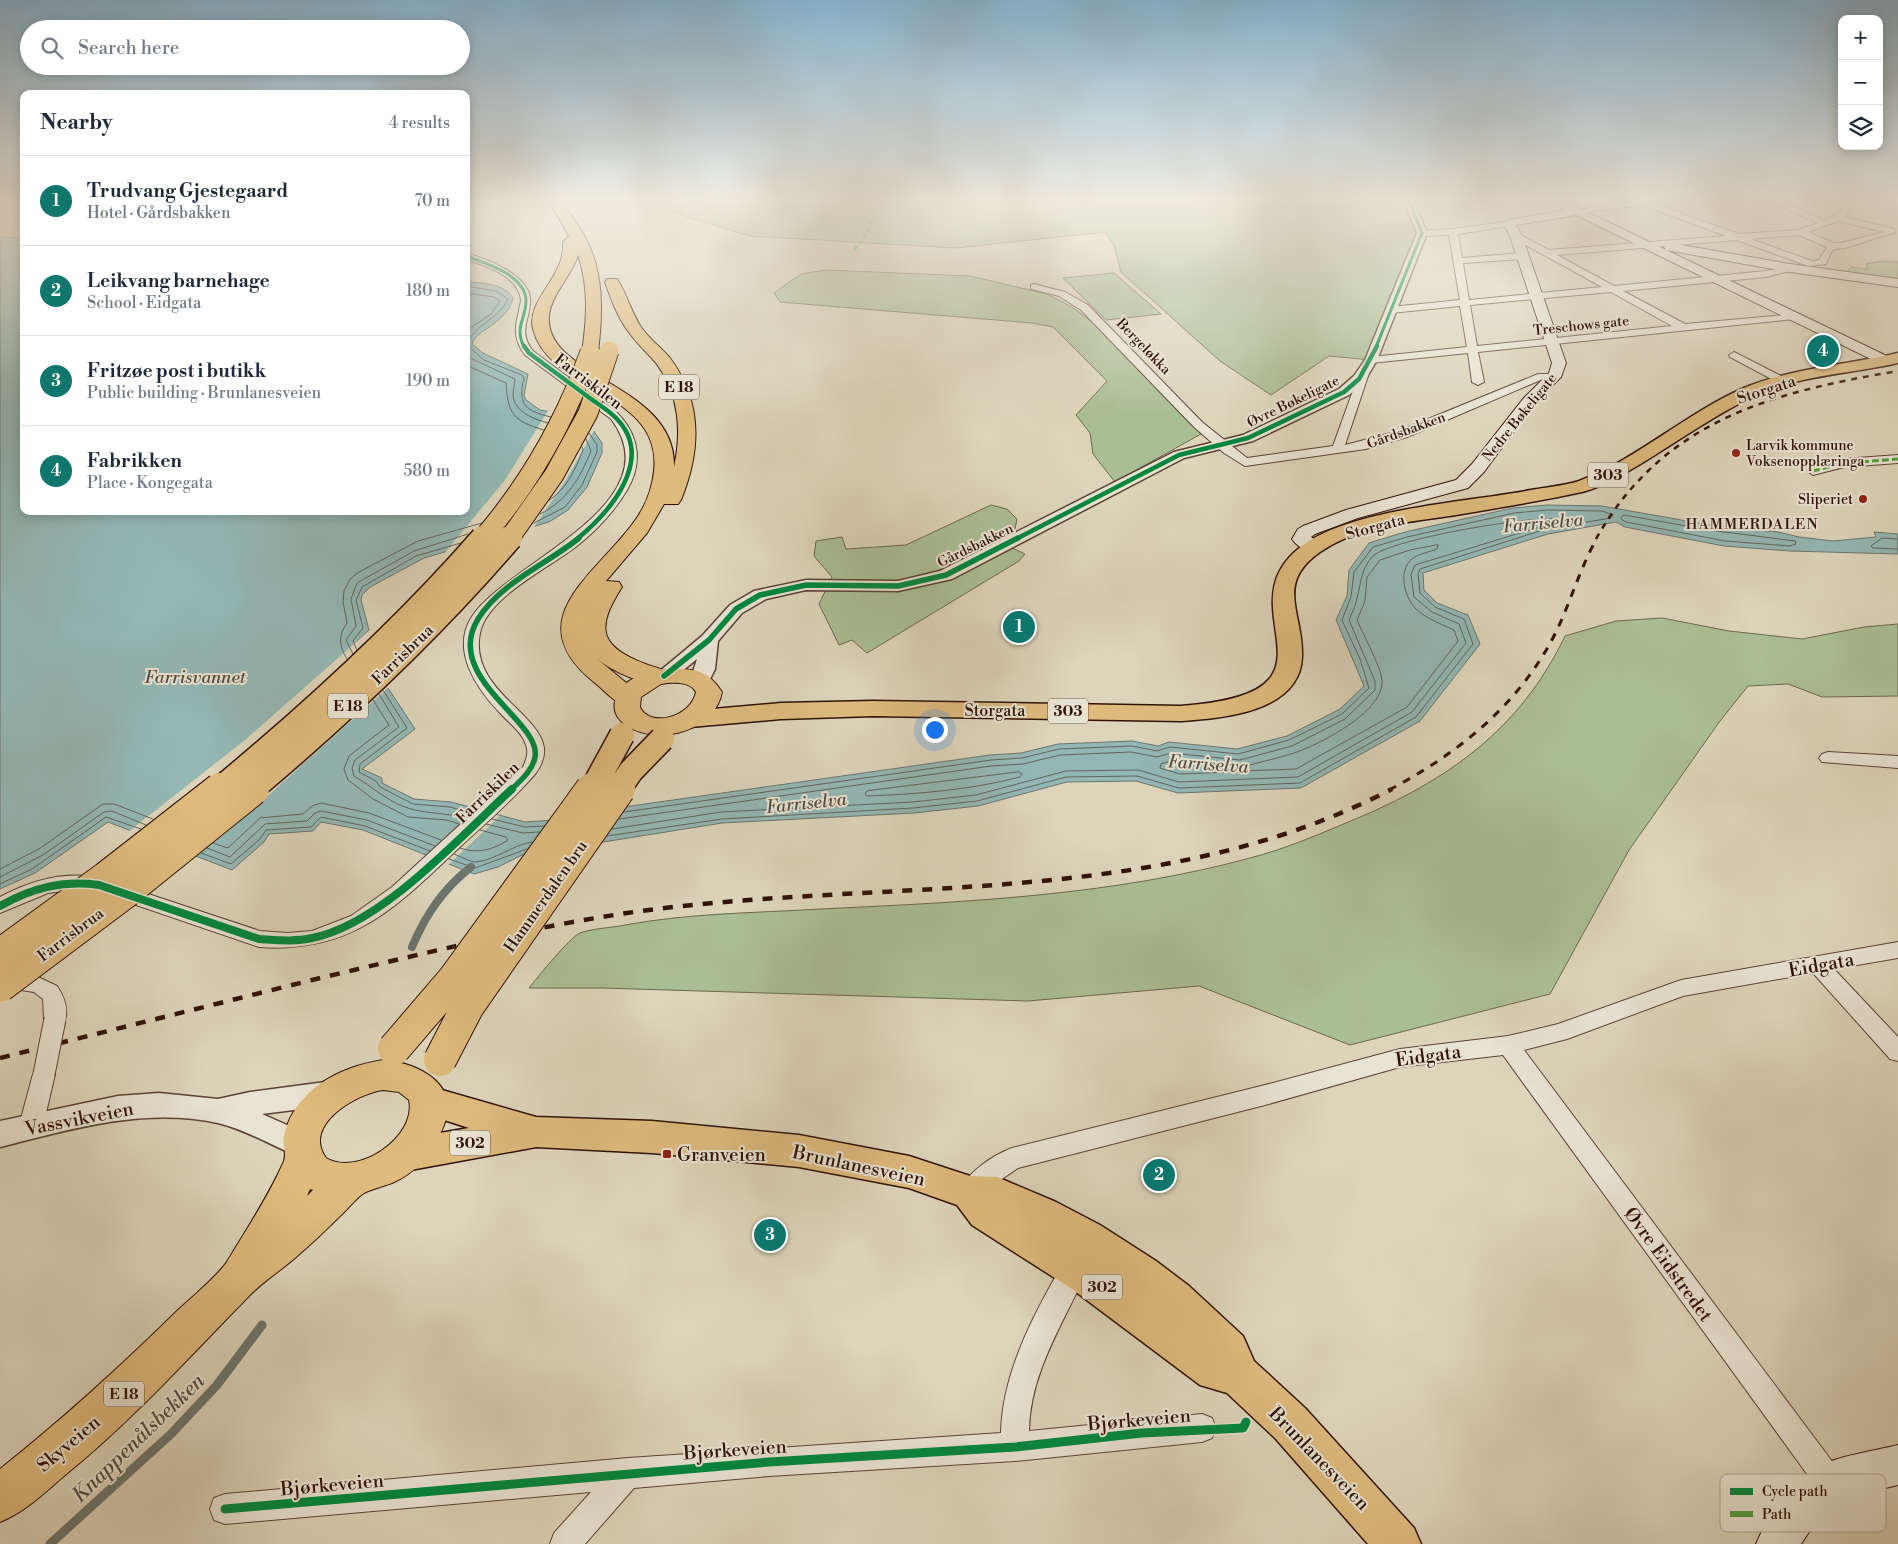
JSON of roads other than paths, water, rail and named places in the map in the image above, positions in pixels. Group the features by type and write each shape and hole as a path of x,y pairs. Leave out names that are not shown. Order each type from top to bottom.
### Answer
{"highway":[{"name":"E 18","path":"564,271 542,311 541,326 545,339 561,357 626,400 642,414 658,438 664,459 663,480 654,505 629,542 580,601 572,625 574,641 583,658 626,716 635,720 655,726 677,727 707,706 710,698 716,696"},
{"name":"E 18","path":"591,271 606,342"},
{"name":"E 18","path":"606,342 609,274 631,325 662,360 679,386 684,399 688,428 687,450 672,498 654,530 594,611 593,635 596,645 612,659 661,676 684,676 716,696"},
{"name":"Farrisbrua","path":"0,955 158,838 262,754 335,690 426,601 466,558 535,470 606,342"},
{"name":"Farrisbrua","path":"0,986 121,895 288,760 406,651 450,605 522,520 558,470 593,403 606,342"},
{"name":"E 18","path":"626,716 639,685 661,676"},
{"name":"Hammerdalen bru","path":"344,1088 394,1049 424,1018 467,963 604,771 626,716"},
{"name":"Hammerdalen bru","path":"426,1097 440,1060 468,1006 631,772 677,727"},
{"path":"344,1088 376,1076 396,1076 418,1085 426,1097"},
{"name":"E 18","path":"344,1088 310,1118 306,1127 303,1152 317,1173 328,1178 353,1179 381,1171 405,1155 422,1134 429,1112 426,1097"},
{"name":"Skyveien","path":"239,1278 289,1193 303,1152"},
{"name":"Skyveien","path":"0,1499 74,1439 121,1397 183,1337 239,1278 284,1243 353,1179"}],"main road":[{"name":"Nedre Bøkeligate","path":"1314,548 1301,539 1304,533 1309,530 1352,514 1462,484 1474,473 1528,402 1553,377 1559,363 1528,271"},
{"path":"1700,271 1794,316 1894,360"},
{"path":"1828,271 1898,283"},
{"name":"Storgata","path":"716,696 788,710 985,709 1164,713 1204,712 1242,705 1264,696 1279,686 1290,666 1291,644 1282,604 1283,585 1296,562 1314,548 1360,527 1583,486 1608,476 1728,402 1752,391 1783,381 1894,360"},
{"name":"Brunlanesveien","path":"426,1097 536,1132"},
{"name":"Brunlanesveien","path":"405,1155 536,1132 652,1137 798,1151 909,1172 970,1193 986,1213 995,1220 1083,1255 1215,1370 1238,1375 1290,1423 1398,1544"},
{"path":"1860,1474 1898,1464"},
{"path":"1777,1544 1785,1532"}],"street":[{"name":"Farriskilen","path":"0,906 18,896 41,887 62,882 82,881 99,885 246,935 287,942 321,937 346,929 369,915 406,886 526,775 535,761 534,740 529,732 497,701 478,674 471,652 473,630 484,610 494,600 569,546 596,523 618,495 631,468 633,457 629,438 616,417 536,358 523,344 519,329 526,301 522,288 503,271"},
{"name":"Øvre Bøkeligate","path":"1338,448 1364,373 1407,271"},
{"path":"1461,271 1478,382"},
{"path":"1581,271 1684,328"},
{"path":"1391,310 1717,279 1778,271"},
{"name":"Bergeløkka","path":"1034,287 1058,292 1076,302 1112,334 1220,445"},
{"name":"Treschows gate","path":"1371,360 1794,316"},
{"path":"1734,355 1783,381"},
{"name":"Øvre Bøkeligate","path":"1220,445 1248,438 1334,397 1353,385 1364,373"},
{"name":"Gårdsbakken","path":"661,676 709,640 736,608 760,595 775,590 806,585 898,586 946,575 1179,455 1220,445 1245,462 1362,446 1403,434 1542,376 1553,377"},
{"path":"1813,471 1844,464 1898,459"},
{"path":"709,640 705,669 716,696"},
{"path":"1828,758 1898,762"},
{"name":"Eidgata","path":"970,1193 990,1173 1012,1159 1265,1095 1400,1058 1508,1045 1560,1033 1681,988 1898,950"},
{"path":"1818,965 1898,1052"},
{"path":"0,980 32,983 44,987 54,995 57,1005 44,1074 31,1126"},
{"name":"Øvre Eidstredet","path":"1508,1045 1824,1474"},
{"name":"Vassvikveien","path":"218,1111 344,1088"},
{"name":"Vassvikveien","path":"0,1134 97,1111 136,1106 159,1106 218,1111 276,1132 303,1152"},
{"path":"1015,1447 1014,1426 1025,1377 1054,1308 1083,1255"},
{"name":"Bjørkeveien","path":"225,1509 628,1473 769,1462 1015,1447 1142,1432 1202,1428"},
{"path":"565,1544 628,1473"}],"water":[{"name":"Farrisvannet","path":"0,271 20,271 20,515 470,515 470,282 492,285 509,293 513,298 510,307 498,320 474,339 472,344 483,353 528,374 524,395 526,400 540,410 563,414 593,430 602,443 602,453 587,487 568,510 549,522 424,558 370,587 362,595 361,600 369,630 357,641 415,729 362,769 382,778 382,783 414,799 451,802 525,822 554,820 624,807 990,755 1021,753 1058,744 1132,741 1158,746 1169,742 1237,749 1287,736 1340,709 1364,686 1336,620 1347,596 1349,570 1369,543 1405,532 1513,508 1547,505 1602,506 1710,525 1778,532 1799,537 1833,541 1876,537 1874,532 1898,534 1898,554 1790,551 1724,546 1625,527 1616,522 1548,534 1423,573 1424,590 1437,603 1468,615 1480,644 1420,721 1301,788 1178,793 1136,781 1067,782 978,806 914,813 722,823 522,855 498,867 474,874 363,830 321,822 313,831 269,834 264,842 232,870 108,822 35,873 0,889"}],"waterway":[{"name":"Knappenålsbekken","path":"412,947 436,903 452,884 471,867"},
{"name":"Knappenålsbekken","path":"50,1544 171,1434 217,1385 262,1325"}],"railway":[{"path":"1596,539 1623,498 1654,466 1688,439 1725,418 1765,402 1808,389 1898,371"},
{"path":"1389,790 1415,776 1463,743 1506,704 1525,682 1556,632 1597,538"},
{"path":"0,1058 391,961 587,919 723,902 1016,883 1113,873 1209,855 1302,828 1392,789"}],"place":[{"name":"Fabrikken","path":"1823,351"},
{"name":"Larvik kommune Voksenopplæringa","path":"1736,453"},
{"name":"Sliperiet","path":"1863,499"},
{"name":"Trudvang Gjestegaard","path":"1019,627"},
{"name":"Granveien","path":"667,1154"},
{"name":"Leikvang barnehage","path":"1159,1175"},
{"name":"Fritzøe post i butikk","path":"770,1235"}],"district":[{"name":"HAMMERDALEN","path":"1752,524"}],"water label":[{"name":"Farriselva","path":"1543,523"},
{"name":"Farriselva","path":"1208,764"},
{"name":"Farriselva","path":"806,803"}]}
